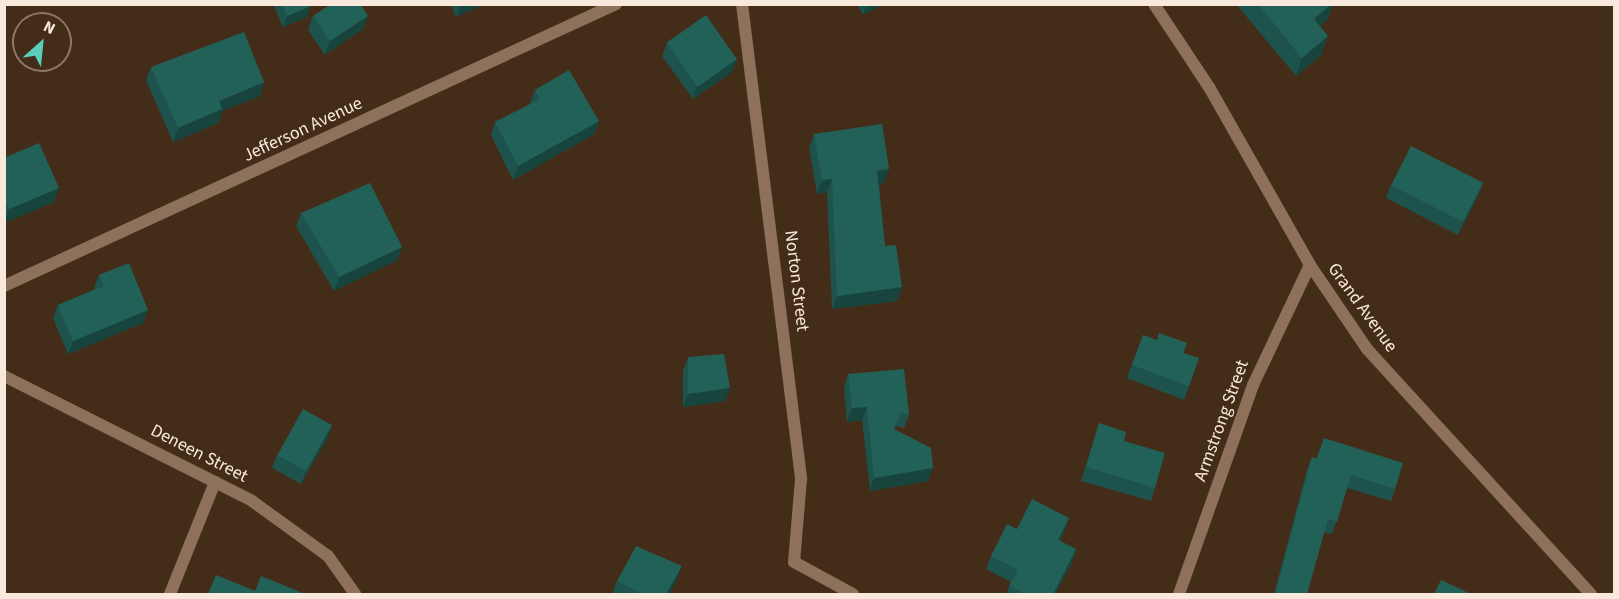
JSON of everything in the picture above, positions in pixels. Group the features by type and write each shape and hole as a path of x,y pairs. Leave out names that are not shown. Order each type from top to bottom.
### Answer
{"street":[{"name":"Jefferson Avenue","path":"4,286 616,4"},
{"name":"Norton Street","path":"742,4 801,479 794,562 853,594"},
{"name":"Grand Avenue","path":"1154,4 1209,87 1310,265 1403,392 1591,594"},
{"name":"Armstrong Street","path":"1179,594 1253,385 1310,265"},
{"name":"Deneen Street","path":"4,376 215,482 300,531 328,556 355,594"},
{"path":"170,594 215,482"}],"building":[{"path":"282,4 310,4 311,6 287,16"},
{"path":"331,4 360,4 368,16 330,41 313,16"},
{"path":"1258,4 1331,4 1314,19 1328,36 1302,58"},
{"path":"706,15 737,59 698,87 667,43"},
{"path":"244,32 264,82 219,101 222,109 178,128 151,67"},
{"path":"569,70 599,121 518,166 495,122 540,99 535,90"},
{"path":"882,124 889,169 877,171 885,246 896,245 902,287 837,296 832,179 822,180 814,134"},
{"path":"39,143 59,188 9,209 4,199 4,158"},
{"path":"1411,146 1483,183 1463,222 1391,185"},
{"path":"370,183 402,247 339,277 301,213"},
{"path":"129,263 148,310 73,341 58,305 104,286 99,275"},
{"path":"1159,333 1187,343 1183,353 1199,358 1189,386 1132,365 1143,335 1157,340"},
{"path":"724,354 730,388 688,394 688,357"},
{"path":"904,369 909,415 901,412 894,429 931,448 933,468 874,478 867,407 852,408 848,374"},
{"path":"303,409 332,425 306,471 277,455"},
{"path":"1099,423 1126,432 1124,441 1165,453 1155,488 1086,467"},
{"path":"1324,438 1403,463 1395,489 1351,475 1337,522 1328,519 1307,594 1275,594 1312,457 1317,459"},
{"path":"1032,499 1069,518 1058,540 1076,549 1053,594 1026,594 1009,586 1018,570 991,556 1007,524 1017,529"},
{"path":"636,546 682,566 666,594 642,594 617,581"},
{"path":"216,575 255,591 261,576 305,594 208,594"},
{"path":"1441,580 1471,594 1434,594"}]}
